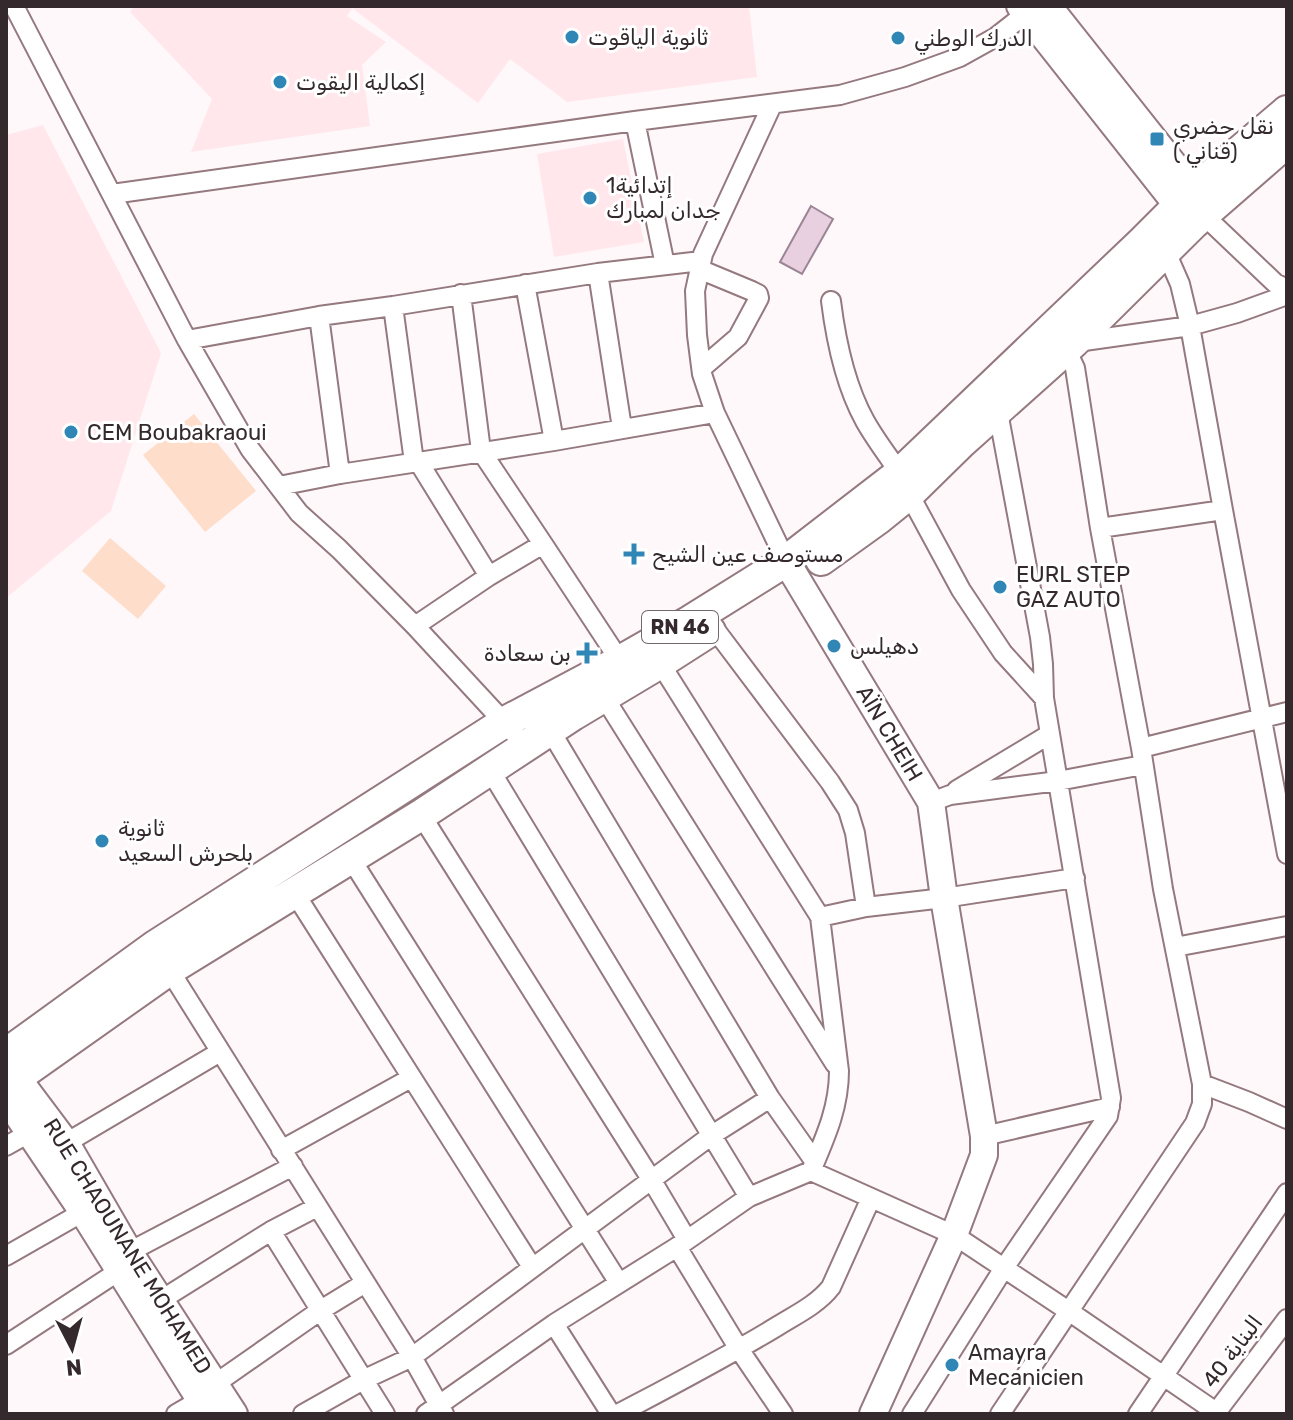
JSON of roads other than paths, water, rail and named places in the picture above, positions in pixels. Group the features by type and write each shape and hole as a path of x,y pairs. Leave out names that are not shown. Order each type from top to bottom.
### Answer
{"main road":[{"name":"RN 46","path":"162,958 294,892 351,859 660,663 714,628 961,443 1070,346 1166,252 1197,211 1287,111"},
{"name":"RN 46","path":"904,483 1142,242 1197,211 1287,142"},
{"name":"RN 46","path":"10,1076 162,958 505,722 791,569"}],"street":[{"path":"14,6 187,340 250,449 299,513 415,626 505,722 538,738 813,1167"},
{"path":"112,194 840,95 905,77 960,57 996,37 1033,8 1197,211 1283,295 1237,313 1190,326 1070,346 1163,889 1202,1084 1202,1104 1195,1123 1000,1414"},
{"path":"772,105 700,265 695,291 702,368 715,413 791,569"},
{"path":"635,121 665,265"},
{"path":"1166,252 1175,270 1190,326 1287,854"},
{"path":"187,340 319,316 598,273 665,265 700,265 758,294 759,298 738,337 702,368"},
{"path":"598,273 622,428"},
{"path":"525,284 554,441"},
{"path":"461,294 481,451 620,661"},
{"path":"831,301 846,373 866,422 904,483 961,590 1003,653 1044,698"},
{"path":"393,306 416,461 489,576"},
{"path":"319,316 340,474"},
{"path":"912,1414 1004,1268 1108,1116 1111,1098 1044,698 1040,637 998,412"},
{"path":"279,486 715,413"},
{"path":"1100,528 1223,510"},
{"path":"415,626 543,544"},
{"name":"AÏN CHEIH","path":"791,569 941,798 1058,781 1262,717 1287,712"},
{"path":"714,628 848,810 855,833 866,907"},
{"path":"162,958 412,1357 436,1411 554,1324 749,1197 813,1167 833,1119 839,1071 820,917 660,663"},
{"path":"604,697 839,1071"},
{"path":"873,1414 954,1235 984,1155 984,1136 944,898 941,798 1050,734"},
{"path":"490,770 749,1197"},
{"path":"421,815 651,1179 739,1349 783,1414"},
{"path":"351,859 619,1283"},
{"path":"820,917 866,907 1075,878"},
{"path":"294,892 532,1267"},
{"path":"1175,947 1287,926"},
{"path":"66,1143 220,1052"},
{"name":"RUE CHAOUNANE MOHAMED","path":"10,1076 31,1132 83,1212 124,1262 161,1300 208,1399"},
{"name":"RUE CHAOUNANE MOHAMED","path":"10,1076 66,1143 124,1262 208,1399 234,1414"},
{"path":"281,1150 411,1078"},
{"path":"1202,1084 1287,1119"},
{"path":"303,1414 412,1357 651,1179 770,1098"},
{"path":"984,1136 1110,1107"},
{"path":"6,1146 31,1132"},
{"path":"6,1345 124,1262 293,1166"},
{"name":"البناية 40","path":"813,1167 871,1198 954,1235 1216,1413 1287,1319"},
{"path":"1138,1414 1287,1193"},
{"path":"618,1414 739,1349 825,1295 871,1198"},
{"path":"161,1300 271,1231 317,1207"},
{"path":"6,1256 83,1212"},
{"path":"271,1231 385,1414"},
{"path":"176,1414 208,1399 321,1310 365,1283"},
{"path":"554,1324 611,1414"}],"place":[{"name":"ثانوية الياقوت","path":"572,37"},
{"name":"الدرك الوطني","path":"898,38"},
{"name":"إكمالية اليقوت","path":"280,82"},
{"name":"نقل حضري ( قناني)","path":"1157,139"},
{"name":"1إتدائية جدان لمبارك","path":"590,198"},
{"name":"CEM Boubakraoui","path":"71,432"},
{"name":"مستوصف عين الشيح","path":"634,554"},
{"name":"EURL STEP GAZ AUTO","path":"1000,587"},
{"name":"دهيلس","path":"834,646"},
{"name":"بن سعادة","path":"587,653"},
{"name":"ثانوية بلحرش السعيد","path":"102,841"},
{"name":"Amayra Mecanicien","path":"952,1365"}]}
